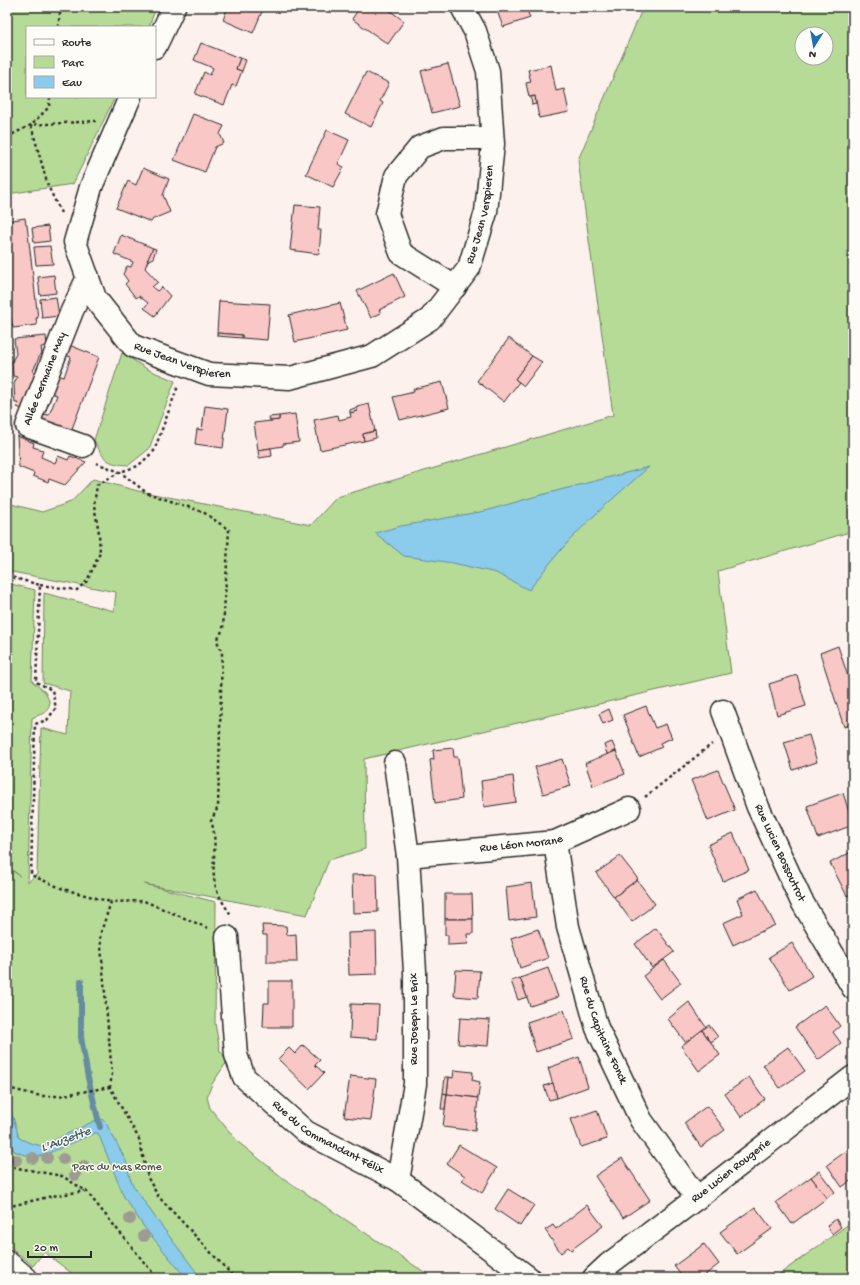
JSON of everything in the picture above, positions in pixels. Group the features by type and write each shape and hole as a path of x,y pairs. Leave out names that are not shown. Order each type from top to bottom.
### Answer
{"street":[{"path":"156,45 174,7"},
{"name":"Rue Jean Verspieren","path":"76,242 95,298 133,346 209,374 290,378 372,356 430,319 469,268 486,212 493,144 488,71 475,30 462,7"},
{"path":"76,242 91,187 130,98"},
{"path":"455,287 401,253 387,214 396,176 420,147 444,138 492,138"},
{"name":"Allée Germaine May","path":"83,446 28,426 72,311 88,277"},
{"name":"Rue Lucien Bossoutrot","path":"727,720 758,807 801,900 853,988"},
{"name":"Rue Joseph Le Brix","path":"395,763 408,856 415,972 415,1084 398,1180"},
{"name":"Rue Léon Morane","path":"408,856 555,842 629,809"},
{"name":"Rue du Capitaine Fonck","path":"555,842 568,928 597,1028 641,1120 697,1198"},
{"name":"Rue du Commandant Félix","path":"227,937 236,1055 244,1077 306,1132 398,1180 529,1278"},
{"name":"Rue Lucien Rougerie","path":"604,1273 697,1198 853,1077"},
{"path":"7,1262 26,1278"}],"path":[{"path":"58,26 61,7"},
{"path":"7,137 31,125 49,108 50,98"},
{"path":"31,125 98,121"},
{"path":"31,125 48,186 76,242"},
{"path":"7,576 40,585 77,590 87,581 100,553 99,533 94,505 97,485 120,472 138,466 154,451 186,366"},
{"path":"40,585 36,682 52,690 56,708 47,720 35,724 31,875 62,889 111,902 144,901 227,937 234,919 220,899 214,878 215,831 211,821 218,807 222,652 217,641 223,629 229,530 203,512 147,493 120,472"},
{"path":"629,809 727,720"},
{"path":"111,902 100,935 112,1074 110,1087 139,1139 148,1178 158,1196 237,1278"},
{"path":"7,1088 41,1096 58,1096 84,1093 110,1087"},
{"path":"7,1166 62,1176 86,1191 157,1278"},
{"path":"7,1207 52,1196 86,1191"}],"green space":[{"path":"7,7 156,7 149,26 26,26 26,98 115,98 73,184 7,194"},
{"name":"Parc du Mas Rome","path":"643,7 853,7 853,531 718,571 731,673 364,759 365,849 329,860 307,915 144,884 216,902 215,1023 220,1051 224,1056 226,1063 212,1084 207,1097 210,1108 238,1142 283,1178 433,1278 78,1278 44,1252 33,1266 7,1244 7,867 20,876 7,866 7,583 35,590 32,681 45,692 50,703 46,712 32,718 28,882 37,874 41,728 68,735 70,691 43,683 44,593 114,611 116,592 7,571 7,503 42,512 71,502 93,479 138,491 311,525 337,497 613,415 578,160"},
{"path":"122,353 147,369 175,381 149,449 129,465 110,462 107,460 100,452 94,440"},
{"path":"853,1221 853,1278 774,1278"}],"water":[{"path":"649,467 581,529 560,551 529,590 496,573 453,563 404,556 375,533 401,526 485,511"},
{"name":"L'Auzette","path":"7,1109 13,1117 19,1138 42,1146 94,1121 102,1119 106,1123 126,1161 133,1185 157,1220 201,1278 186,1278 144,1227 124,1197 98,1133 42,1156 25,1155 14,1151 7,1138"}],"building":[{"path":"228,7 259,7 263,9 253,33 223,20"},
{"path":"360,7 385,7 404,21 388,44 352,19"},
{"path":"526,7 530,18 503,27 496,8"},
{"path":"201,43 240,58 236,69 242,71 236,86 232,85 224,105 195,94 204,72 210,75 213,68 194,60"},
{"path":"240,58 246,60 242,71 236,69"},
{"path":"448,64 460,106 432,113 421,71"},
{"path":"551,65 556,91 564,89 569,112 539,118 535,96 529,97 526,83 531,82 528,70"},
{"path":"366,72 389,83 380,101 383,103 371,127 345,114"},
{"path":"535,96 536,104 532,105 531,97"},
{"path":"193,114 224,126 220,134 224,143 215,147 205,172 174,160"},
{"path":"327,130 349,140 338,164 344,167 333,187 306,174"},
{"path":"143,168 169,179 163,195 170,212 153,219 151,222 116,208 128,181 136,185"},
{"path":"295,205 320,207 318,230 321,230 319,254 290,250"},
{"path":"25,218 38,318 36,318 37,325 13,328 11,318 8,319 7,307 7,221"},
{"path":"48,226 50,241 34,243 32,228"},
{"path":"121,235 153,248 145,268 158,282 152,287 157,291 162,287 170,296 155,316 144,308 148,303 139,296 136,298 125,284 128,281 123,274 127,266 131,267 133,262 114,254"},
{"path":"50,246 53,264 36,265 34,247"},
{"path":"153,248 156,249 153,258 147,261"},
{"path":"394,273 405,297 379,310 381,313 371,318 357,291"},
{"path":"54,275 56,293 40,295 38,277"},
{"path":"56,297 59,316 42,318 40,299"},
{"path":"219,301 270,304 267,340 242,338 242,335 217,333"},
{"path":"340,303 347,330 295,342 289,315"},
{"path":"217,333 242,335 242,338 217,336"},
{"path":"46,336 47,346 41,347 42,354 40,355 33,371 38,373 27,411 17,407 18,403 15,403 14,384 17,377 13,376 12,361 16,354 14,339"},
{"path":"509,338 532,356 515,379 519,382 504,402 477,381"},
{"path":"69,345 99,357 70,434 39,423 43,414 49,415 57,395 50,393 57,375 64,377 71,357 65,355"},
{"path":"532,356 542,362 524,386 515,379"},
{"path":"442,382 449,408 400,420 393,397 414,392 413,389"},
{"path":"369,404 375,431 363,434 364,441 320,450 314,420 338,415 339,420 351,417 350,413 357,411 357,407"},
{"path":"205,406 228,409 223,448 195,444 197,429 202,430"},
{"path":"357,407 357,411 350,413 350,410"},
{"path":"295,414 299,442 258,450 254,423 279,420 279,416"},
{"path":"279,416 279,420 270,421 269,417"},
{"path":"375,431 376,438 364,441 363,434"},
{"path":"17,436 34,443 33,447 43,450 41,457 55,463 58,456 68,460 70,456 86,462 65,485 49,479 48,482 33,476 34,473 19,467"},
{"path":"271,448 272,456 259,458 258,450"},
{"path":"838,646 853,692 853,724 844,727 820,653"},
{"path":"797,675 806,706 777,715 769,684"},
{"path":"646,706 655,728 666,724 672,738 660,743 662,747 639,757 623,715"},
{"path":"609,709 613,720 603,724 599,714"},
{"path":"809,735 817,762 793,770 784,742"},
{"path":"612,742 616,751 607,754 604,745"},
{"path":"453,748 454,757 458,757 462,799 435,803 430,760 434,759 433,750"},
{"path":"616,751 625,774 593,786 585,763"},
{"path":"562,759 571,786 543,794 535,767"},
{"path":"718,770 735,810 708,821 691,780"},
{"path":"513,776 516,802 484,807 481,781"},
{"path":"843,793 853,825 818,838 807,806"},
{"path":"733,833 749,870 723,881 708,845"},
{"path":"853,851 853,893 847,896 830,863"},
{"path":"620,856 638,879 614,897 596,873"},
{"path":"377,874 378,912 353,913 352,875"},
{"path":"637,880 655,904 632,922 614,897"},
{"path":"532,883 536,917 509,921 506,887"},
{"path":"757,889 775,925 733,945 723,923 743,914 737,899"},
{"path":"445,894 472,894 473,919 445,919"},
{"path":"445,919 473,919 473,934 467,934 468,944 448,945 448,935 445,935"},
{"path":"262,925 286,926 287,935 296,934 297,962 267,962 267,935 263,935"},
{"path":"656,928 674,952 652,968 635,944"},
{"path":"538,929 548,958 520,968 511,938"},
{"path":"376,932 377,974 349,975 348,933"},
{"path":"792,943 812,976 790,990 769,957"},
{"path":"664,960 681,983 660,999 643,976"},
{"path":"548,968 558,997 530,1006 520,978"},
{"path":"456,970 480,971 478,998 454,996"},
{"path":"520,978 527,997 518,1000 511,981"},
{"path":"269,981 292,981 292,1027 263,1027 264,1003 269,1003"},
{"path":"689,1002 706,1027 686,1043 668,1019"},
{"path":"351,1004 379,1005 377,1039 350,1037"},
{"path":"825,1005 840,1026 833,1032 841,1043 818,1060 795,1027"},
{"path":"564,1010 574,1039 536,1052 527,1022"},
{"path":"460,1018 490,1020 488,1046 458,1044"},
{"path":"709,1025 718,1037 711,1042 702,1030"},
{"path":"702,1030 720,1055 699,1071 681,1046"},
{"path":"303,1045 320,1060 315,1065 324,1073 309,1089 278,1059 289,1048 295,1054"},
{"path":"788,1047 805,1071 780,1088 763,1065"},
{"path":"579,1057 588,1087 557,1098 548,1068"},
{"path":"454,1070 473,1072 472,1080 480,1082 478,1098 447,1094 449,1077 453,1078"},
{"path":"350,1076 376,1079 371,1120 344,1117"},
{"path":"445,1077 449,1077 447,1094 443,1093"},
{"path":"749,1077 765,1099 741,1117 725,1094"},
{"path":"553,1083 557,1098 549,1100 544,1086"},
{"path":"443,1093 447,1094 445,1109 441,1109"},
{"path":"447,1094 478,1098 475,1131 443,1127"},
{"path":"707,1106 725,1130 701,1147 684,1123"},
{"path":"597,1110 607,1139 581,1147 571,1119"},
{"path":"459,1145 497,1168 482,1193 462,1180 465,1176 447,1164"},
{"path":"853,1146 853,1179 842,1187 827,1165"},
{"path":"622,1158 650,1200 623,1218 595,1176"},
{"path":"819,1171 835,1192 827,1198 811,1177"},
{"path":"811,1177 827,1198 792,1224 776,1202"},
{"path":"508,1189 534,1205 520,1226 495,1209"},
{"path":"587,1205 603,1226 571,1250 568,1247 561,1253 545,1230 553,1225 556,1229"},
{"path":"755,1207 772,1229 737,1254 720,1232"},
{"path":"836,1219 841,1227 832,1234 827,1226"},
{"path":"704,1244 719,1264 701,1278 683,1278 674,1266"}],"waterway":[{"path":"81,981 81,1037 88,1078 100,1127"}]}
